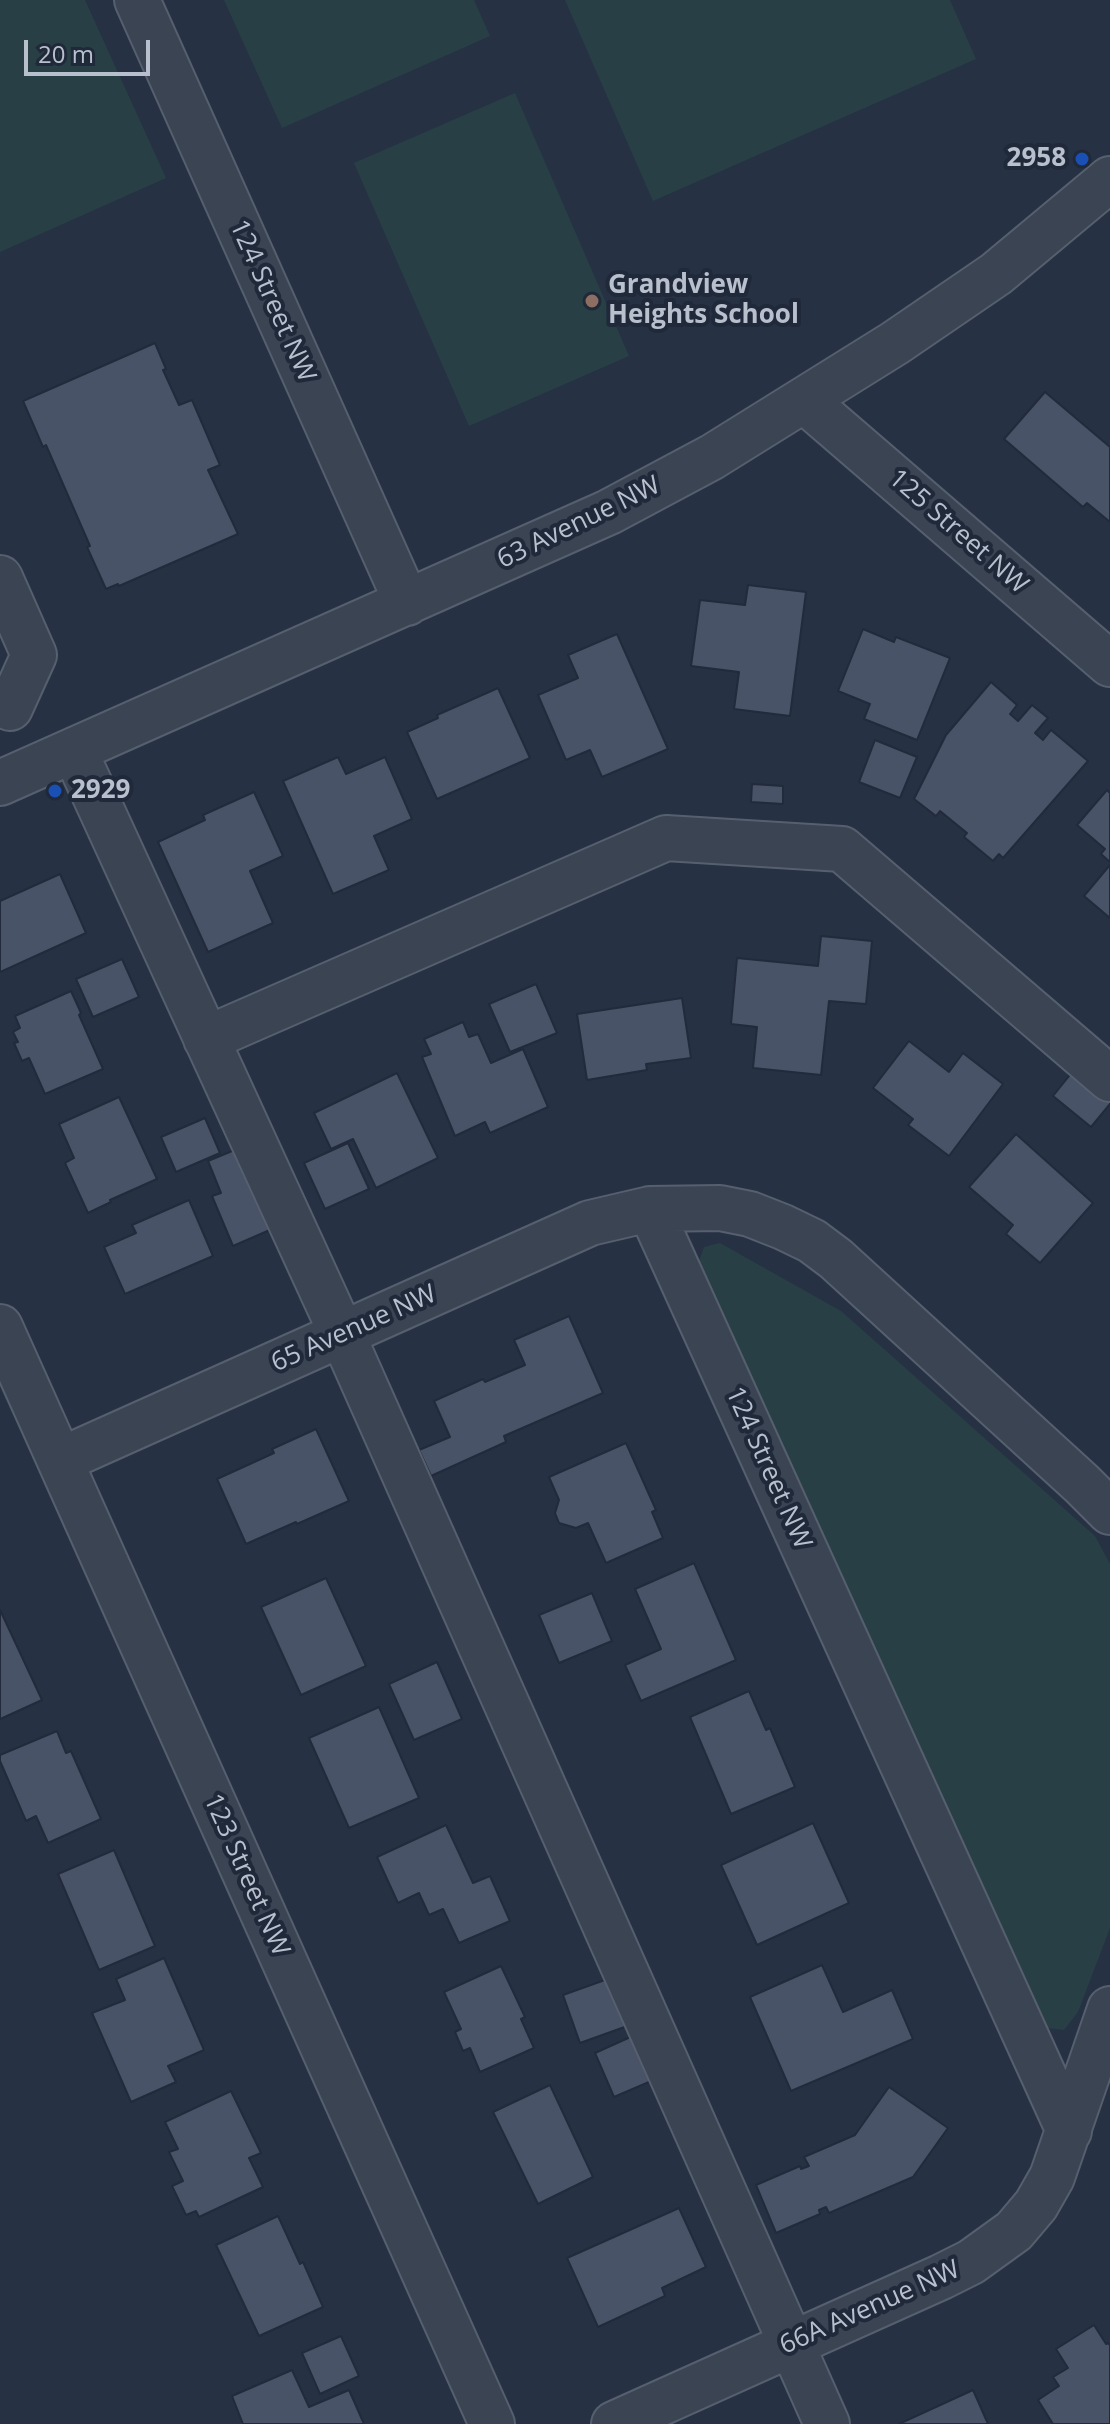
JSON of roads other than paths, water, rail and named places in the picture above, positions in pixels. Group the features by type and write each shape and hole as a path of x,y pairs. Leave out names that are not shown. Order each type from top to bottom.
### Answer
{"street":[{"name":"124 Street NW","path":"137,0 407,603"},
{"name":"63 Avenue NW","path":"37,766 609,512 712,457 805,401 996,274 1110,179"},
{"name":"125 Street NW","path":"805,401 1110,664"},
{"path":"0,578 34,655 5,705 24,736 37,766 206,1039 342,1334 827,2424"},
{"path":"206,1039 666,838 842,849 1110,1079"},
{"path":"650,1209 720,1208 750,1214 812,1241 836,1259 1110,1512"},
{"name":"124 Street NW","path":"650,1209 1069,2131"},
{"name":"65 Avenue NW","path":"61,1460 590,1223 650,1209"},
{"name":"123 Street NW","path":"0,1327 492,2424"},
{"path":"1069,2131 1110,2009"},
{"name":"66A Avenue NW","path":"614,2424 971,2262 1014,2231 1036,2205 1052,2177 1069,2131"}],"place":[{"name":"2958","path":"1082,159"},
{"name":"Grandview Heights School","path":"592,301"},
{"name":"2929","path":"55,791"}]}
